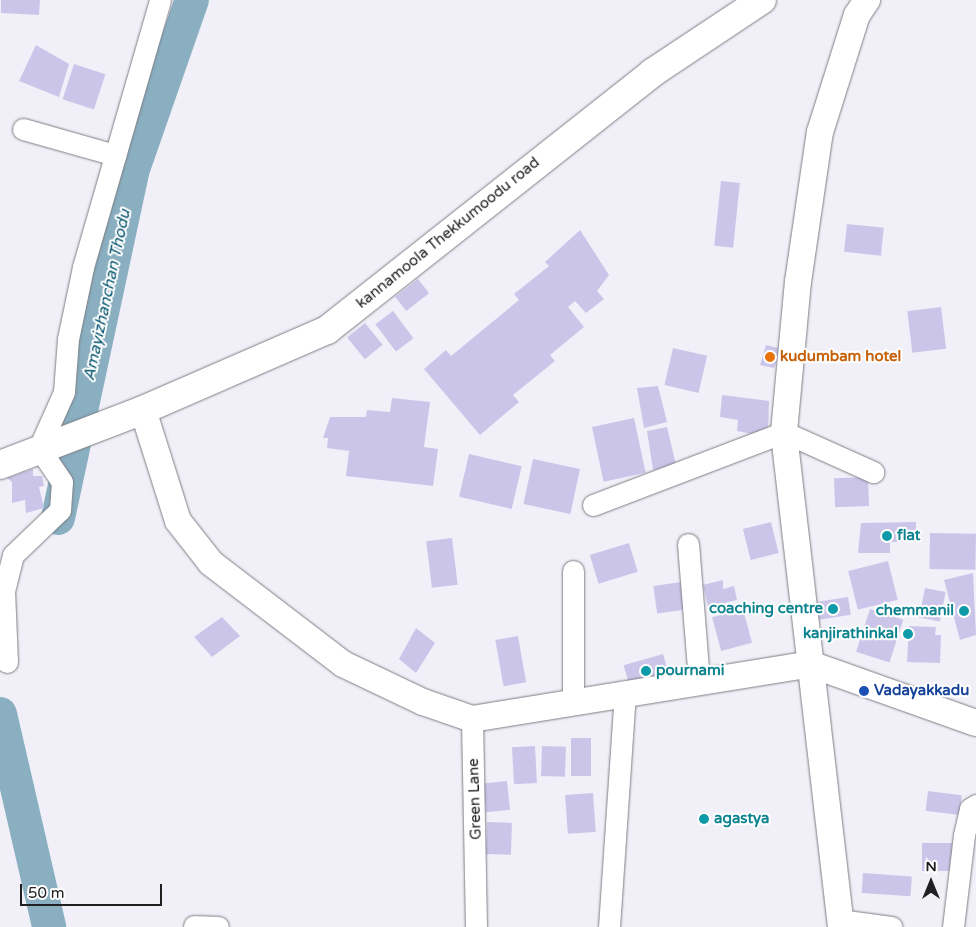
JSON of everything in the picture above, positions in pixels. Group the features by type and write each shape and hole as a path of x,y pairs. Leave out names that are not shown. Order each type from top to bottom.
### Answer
{"main road":[{"name":"kannamoola Thekkumoodu road","path":"0,465 38,448 143,410 327,330 652,73 762,0"}],"street":[{"path":"7,662 4,592 13,555 60,510 62,482 38,448 64,392 76,303 115,155 160,0"},
{"path":"866,0 857,14 820,132 798,282 784,432 840,924 892,927"},
{"path":"23,129 115,155"},
{"path":"143,410 178,521 211,563 343,664 423,702 472,719 810,664 976,723"},
{"path":"593,505 784,432 873,472"},
{"path":"688,544 698,682"},
{"path":"573,571 573,702"},
{"path":"609,927 625,694"},
{"name":"Green Lane","path":"472,719 478,879 476,927"},
{"path":"953,927 964,835 970,809 976,804"},
{"path":"194,926 218,927"}],"building":[{"path":"1,0 40,0 39,15 1,13"},
{"path":"36,45 69,64 59,97 19,81"},
{"path":"74,64 105,74 94,109 63,99"},
{"path":"721,181 740,183 733,248 714,246"},
{"path":"847,224 884,228 881,256 844,252"},
{"path":"580,230 609,275 597,291 604,299 586,313 575,301 568,307 584,327 550,355 555,361 513,395 519,402 480,435 424,369 446,350 451,356 519,300 514,294 549,266 545,262"},
{"path":"418,279 429,293 406,311 395,297"},
{"path":"941,307 946,349 912,353 907,311"},
{"path":"393,311 413,338 396,351 375,324"},
{"path":"365,323 383,345 365,359 347,337"},
{"name":"kudumbam hotel","path":"766,345 782,349 774,368 760,365"},
{"path":"673,348 707,356 699,393 664,385"},
{"path":"658,386 667,422 644,428 637,388"},
{"path":"722,395 769,401 768,437 737,431 738,420 720,417"},
{"path":"392,398 430,402 424,447 438,449 433,486 346,476 349,451 327,448 328,438 323,438 330,417 366,417 367,410 390,412"},
{"path":"634,418 646,473 604,482 592,427"},
{"path":"667,427 676,465 653,470 647,431"},
{"path":"469,454 522,466 512,509 459,497"},
{"path":"533,459 580,469 570,514 523,504"},
{"path":"33,469 33,476 42,476 44,486 39,487 44,508 26,513 25,500 12,503 12,482 7,478"},
{"path":"868,477 869,506 835,507 834,478"},
{"path":"771,522 779,553 751,560 743,529"},
{"name":"flat","path":"916,522 916,542 890,542 890,553 858,553 861,523"},
{"path":"930,533 976,534 975,570 929,569"},
{"path":"452,538 458,585 432,588 426,541"},
{"path":"629,543 638,572 599,584 590,555"},
{"path":"888,561 898,600 858,610 848,571"},
{"name":"chemmanil","path":"973,573 976,635 960,640 944,580"},
{"path":"723,580 723,589 734,586 737,600 708,607 703,585"},
{"path":"681,582 685,610 657,614 653,586"},
{"path":"925,588 946,592 940,621 919,617"},
{"name":"coaching centre","path":"848,597 851,615 817,620 814,602"},
{"path":"743,609 752,643 721,651 712,617"},
{"path":"870,609 903,620 889,663 856,652"},
{"path":"222,617 240,636 212,657 194,637"},
{"path":"909,626 936,627 935,635 941,635 940,663 907,662"},
{"path":"416,628 435,643 416,673 399,659"},
{"path":"518,636 526,682 504,686 495,640"},
{"name":"pournami","path":"663,654 670,678 630,689 624,665"},
{"path":"571,738 591,738 591,776 571,776"},
{"path":"535,746 537,783 514,784 512,747"},
{"path":"542,746 566,747 565,777 541,776"},
{"path":"507,781 510,810 486,812 483,784"},
{"path":"928,791 962,795 959,815 926,811"},
{"path":"593,793 596,832 568,834 565,795"},
{"path":"487,822 512,823 511,855 486,854"},
{"path":"922,843 952,843 952,871 922,871"},
{"path":"863,873 912,876 910,896 862,893"}],"waterway":[{"name":"Amayizhanchan Thodu","path":"58,518 132,172 192,0"},
{"name":"Amayizhanchan Thodu","path":"0,714 49,927"}],"place":[{"name":"kudumbam hotel","path":"770,357"},
{"name":"flat","path":"887,536"},
{"name":"coaching centre","path":"833,609"},
{"name":"chemmanil","path":"964,611"},
{"name":"kanjirathinkal","path":"908,634"},
{"name":"pournami","path":"646,671"},
{"name":"Vadayakkadu","path":"864,691"},
{"name":"agastya","path":"704,819"}]}
